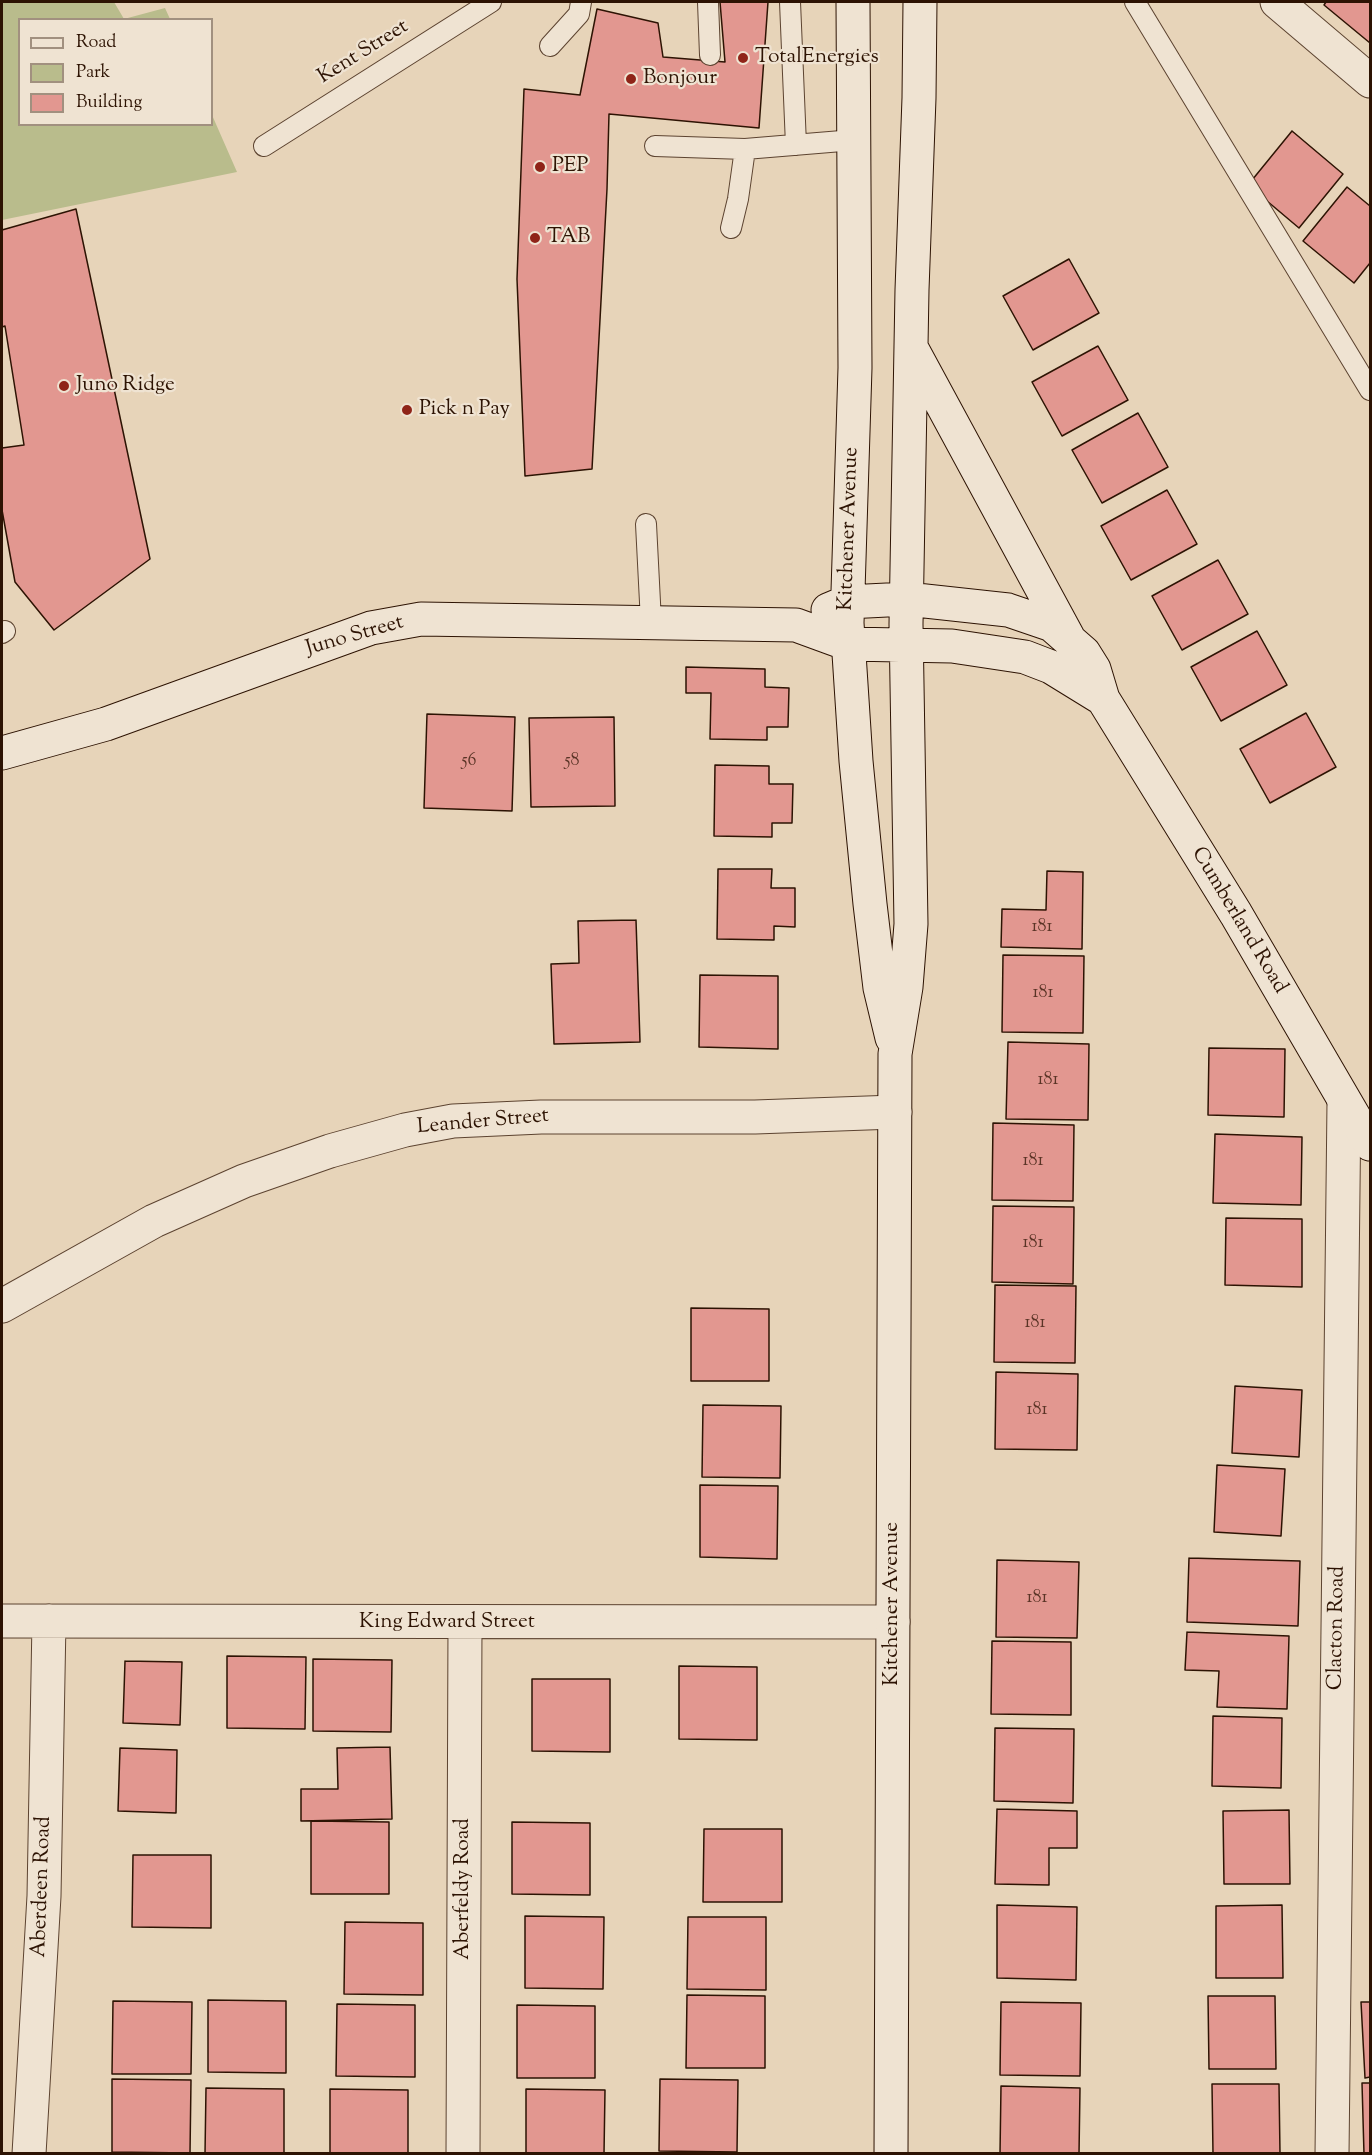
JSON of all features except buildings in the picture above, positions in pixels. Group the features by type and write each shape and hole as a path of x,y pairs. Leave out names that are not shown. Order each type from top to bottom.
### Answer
{"street":[{"name":"Kitchener Avenue","path":"853,2 855,368 847,602 848,644 856,761 870,904 880,988 895,1054"},
{"name":"Kitchener Avenue","path":"891,2154 895,1054 906,987 911,924 907,599 910,346 920,2"},
{"path":"1277,2 1371,81"},
{"path":"910,346 1068,638"},
{"name":"Cumberland Road","path":"796,625 847,602 907,599 1008,610 1052,625 1068,638 1084,653 1094,669 1103,699 1236,914 1344,1102 1371,1144"},
{"name":"Juno Street","path":"2,753 106,724 335,640 395,622 421,619 796,625"},
{"name":"Cumberland Road","path":"796,625 848,644 907,644 990,650 1025,657 1058,671 1103,699"},
{"name":"Clacton Road","path":"1332,2154 1344,1102"},
{"name":"Leander Street","path":"2,1306 154,1221 244,1181 330,1151 405,1130 453,1121 541,1117 755,1117 895,1112"},
{"name":"King Edward Street","path":"2,1621 465,1624 893,1622"},
{"name":"Aberdeen Road","path":"29,2154 44,1896 49,1621"},
{"name":"Aberfeldy Road","path":"463,2154 465,1624"}],"lane":[{"name":"Kent Street","path":"264,146 491,2"},
{"path":"550,46 579,14 581,2"},
{"path":"708,2 710,56"},
{"path":"790,2 796,145"},
{"path":"1134,2 1371,390"},
{"path":"655,146 745,149 854,140"},
{"path":"731,228 738,199 745,149"},
{"path":"646,524 651,622"}],"green space":[{"path":"2,2 114,2 123,18 18,18 18,126 213,126 213,117 237,172 2,220"},
{"path":"165,8 170,18 128,18"}],"place":[{"name":"TotalEnergies","path":"743,58"},
{"name":"Bonjour","path":"631,79"},
{"name":"PEP","path":"540,167"},
{"name":"TAB","path":"535,238"},
{"name":"Juno Ridge","path":"64,386"},
{"name":"Pick n Pay","path":"407,410"}]}
